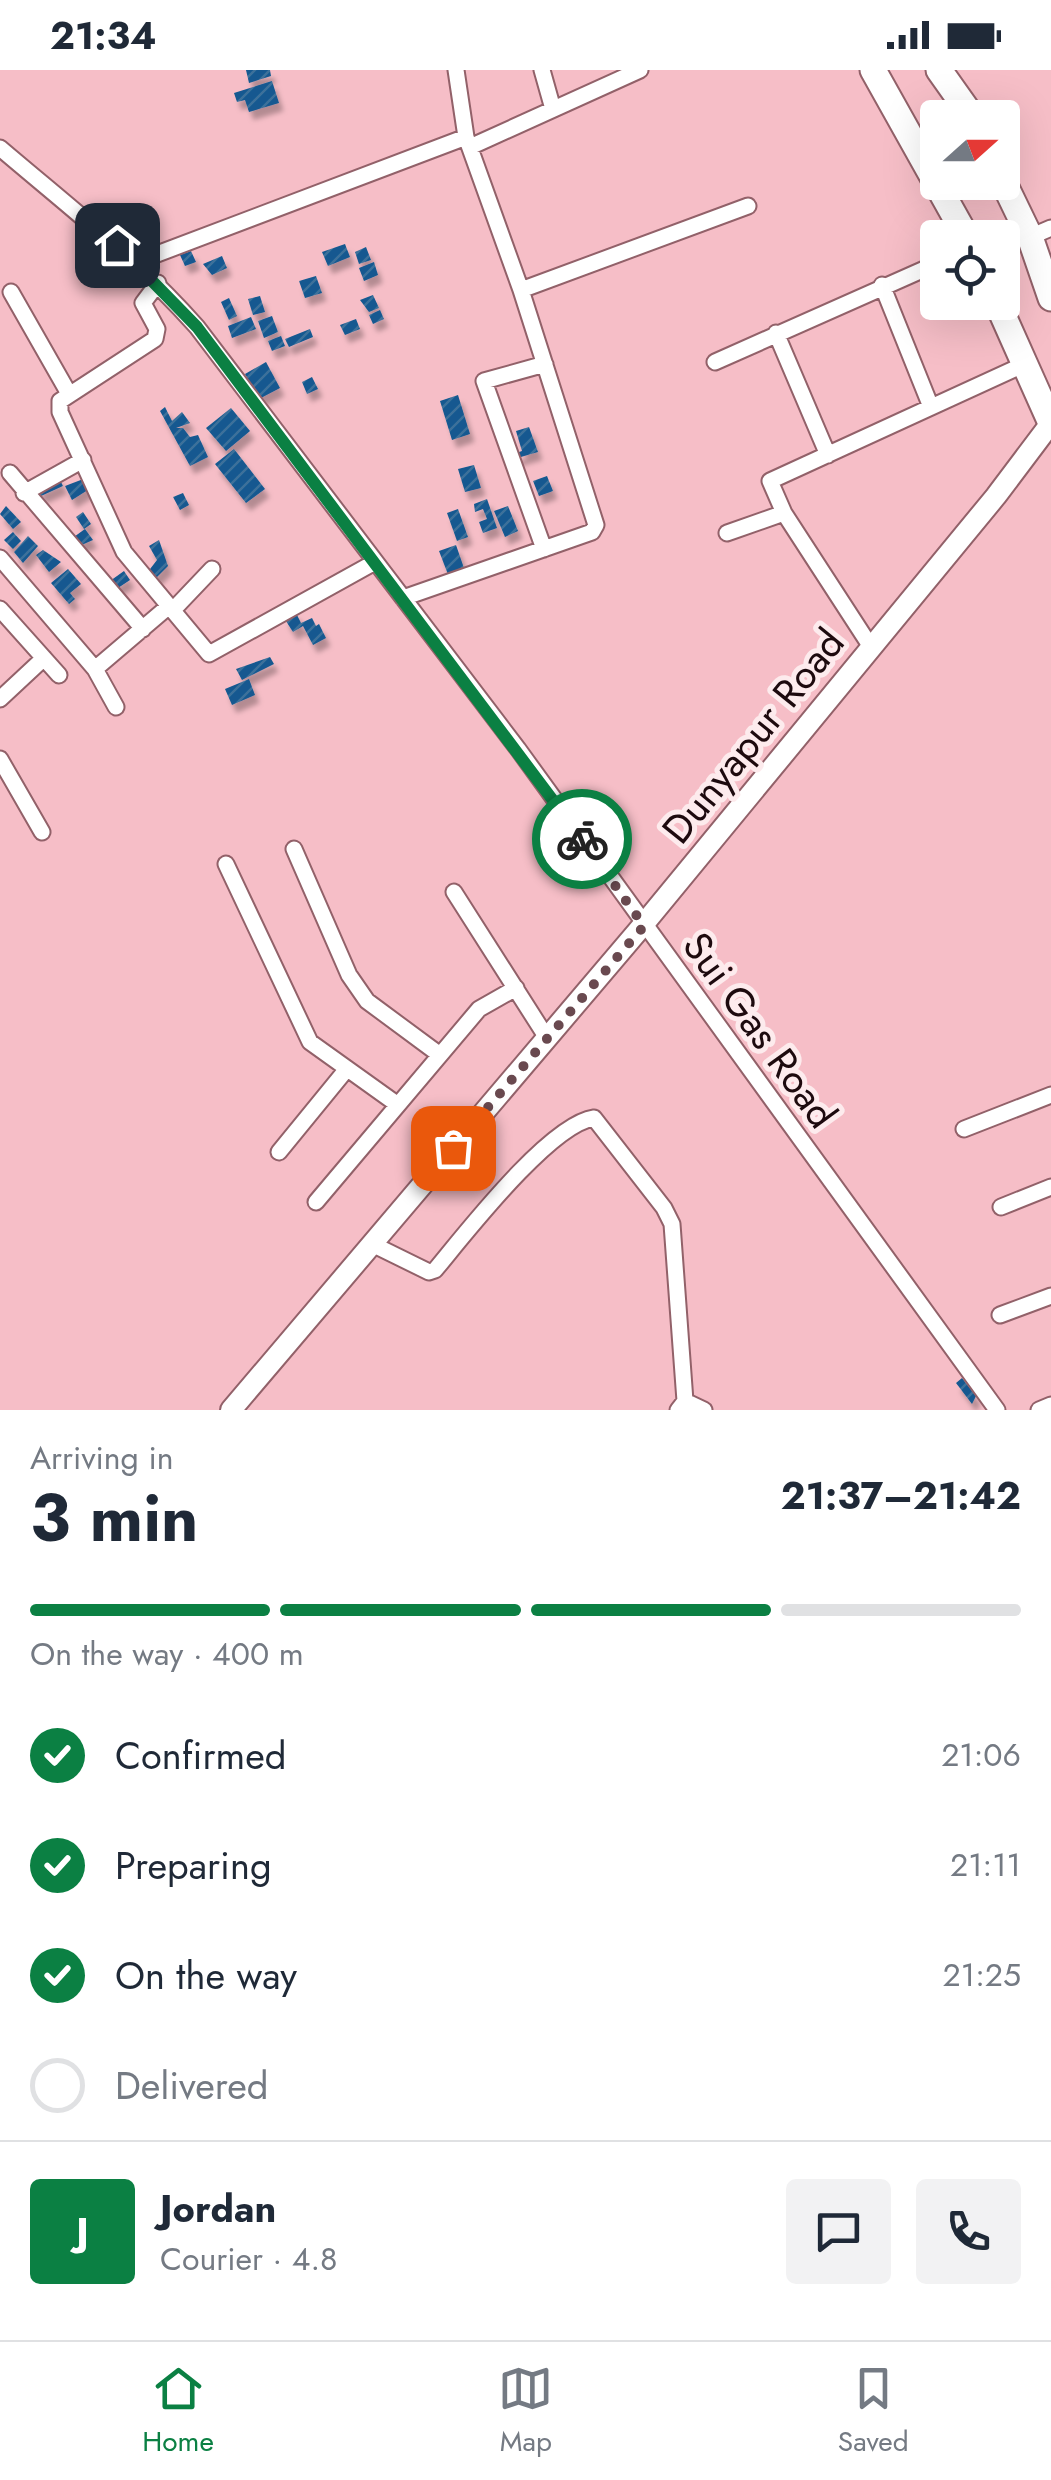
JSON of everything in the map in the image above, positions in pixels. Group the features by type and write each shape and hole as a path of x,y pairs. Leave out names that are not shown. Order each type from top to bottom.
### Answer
{"main road":[{"path":"873,70 957,220"},
{"path":"939,70 960,100"},
{"path":"1017,200 1040,233 1051,298"},
{"path":"1005,320 1051,423"}],"street":[{"path":"403,598 592,532 596,525 521,290 468,142 456,70"},
{"path":"542,70 553,109"},
{"path":"136,262 468,142 640,70"},
{"name":"Sui Gas Road","path":"3,155 136,262 197,327 518,749 998,1410"},
{"path":"521,290 748,206"},
{"path":"715,362 920,271"},
{"path":"158,283 143,302 157,329 155,340 60,400 60,412 124,552 209,654 375,562"},
{"path":"882,286 931,407"},
{"path":"11,292 68,392"},
{"path":"776,332 828,455"},
{"path":"544,549 484,382 545,364"},
{"path":"871,647 784,513 770,481 1025,364"},
{"name":"Dunyapur Road","path":"232,1410 644,926 1051,423"},
{"path":"24,492 83,460"},
{"path":"10,473 144,629"},
{"path":"726,533 784,513"},
{"path":"0,558 95,670 116,708"},
{"path":"95,670 212,569"},
{"path":"24,584 0,608 59,675"},
{"path":"0,699 44,658"},
{"path":"0,759 42,832"},
{"path":"294,849 349,974 367,1000 440,1055"},
{"path":"226,864 310,1042 398,1105"},
{"path":"454,892 548,1038"},
{"path":"316,1202 478,1009 516,988"},
{"path":"278,1152 346,1070"},
{"path":"964,1130 1051,1094"},
{"path":"372,1244 429,1272 435,1270 541,1152 585,1119 594,1118 664,1208 672,1224 682,1406 704,1410"},
{"path":"1001,1207 1051,1187"},
{"path":"1000,1315 1051,1296"},
{"path":"1039,1410 1051,1405"}],"building":[{"path":"246,70 270,70 271,76 249,83"},
{"path":"272,81 279,103 249,112 245,100 237,102 234,93"},
{"path":"345,244 350,257 328,266 322,252"},
{"path":"366,247 371,260 359,264 355,252"},
{"path":"191,251 196,262 185,266 180,255"},
{"path":"222,256 227,268 212,275 203,264"},
{"path":"374,262 378,275 364,281 359,268"},
{"path":"316,276 322,293 305,298 299,281"},
{"path":"373,295 379,308 369,312 360,300"},
{"path":"260,296 265,312 253,315 248,299"},
{"path":"229,298 237,316 229,320 221,302"},
{"path":"380,310 384,319 373,324 369,315"},
{"path":"272,316 278,332 264,338 258,321"},
{"path":"251,317 256,329 232,338 228,326"},
{"path":"356,319 360,329 345,335 340,325"},
{"path":"310,329 313,337 289,347 285,339"},
{"path":"281,336 285,346 272,351 268,341"},
{"path":"266,362 280,388 259,399 245,374"},
{"path":"312,377 318,389 307,394 302,382"},
{"path":"458,395 470,434 452,440 440,401"},
{"path":"165,407 172,421 182,412 190,423 176,428 183,428 190,437 198,435 208,457 190,466 160,411"},
{"path":"231,408 250,431 226,451 206,428"},
{"path":"529,427 538,452 514,459 513,454 522,451 516,431"},
{"path":"234,449 265,489 246,503 215,464"},
{"path":"474,465 481,488 465,492 458,469"},
{"path":"58,476 63,486 41,496 36,486"},
{"path":"547,476 553,491 539,496 533,481"},
{"path":"86,478 91,488 72,500 65,486"},
{"path":"183,493 189,505 180,510 173,497"},
{"path":"487,499 497,528 483,533 479,522 487,519 483,509 475,512 474,504"},
{"path":"6,506 21,522 13,529 0,514"},
{"path":"508,506 518,531 505,537 494,511"},
{"path":"458,509 468,537 457,541 447,513"},
{"path":"83,512 91,524 84,529 76,517"},
{"path":"85,529 93,540 77,547 71,539"},
{"path":"13,532 21,541 13,549 4,540"},
{"path":"28,536 38,546 23,563 14,552"},
{"path":"159,540 168,566 154,580 147,573 157,560 149,546"},
{"path":"456,545 465,571 449,577 439,551"},
{"path":"43,550 61,562 49,572 36,555"},
{"path":"68,569 81,584 70,593 75,599 69,604 51,583"},
{"path":"124,571 130,580 115,590 110,581"},
{"path":"295,611 301,623 312,618 316,626 319,624 326,638 313,645 303,626 293,632 284,618"},
{"path":"270,657 274,664 242,680 236,669"},
{"path":"249,679 255,695 232,705 225,689"},
{"path":"962,1378 976,1396 972,1404 956,1383"}],"way so far":[{"path":"453,1148 644,926 582,839"}],"route":[{"path":"117,245 197,327 582,839"}]}
